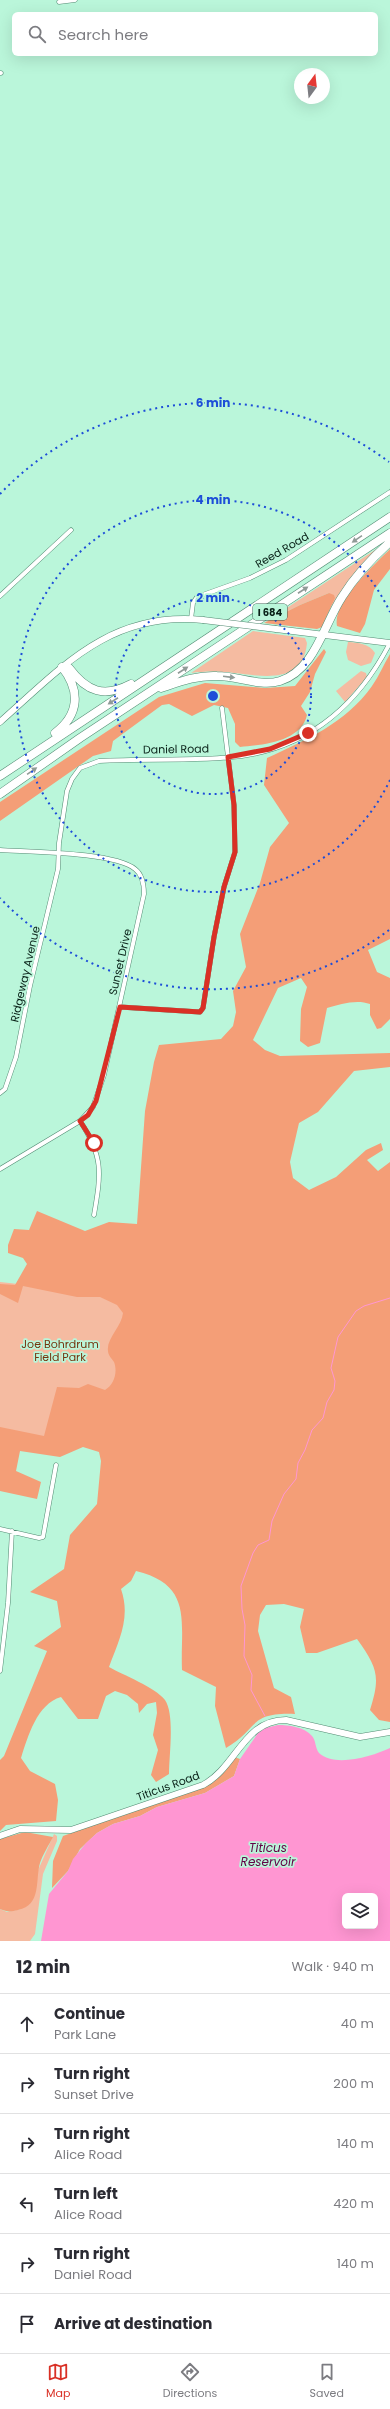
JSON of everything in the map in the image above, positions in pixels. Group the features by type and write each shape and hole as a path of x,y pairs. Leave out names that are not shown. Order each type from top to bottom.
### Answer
{"highway":[{"name":"I 684","path":"0,776 390,517"},
{"name":"I 684","path":"0,794 150,691 390,533"},
{"path":"150,691 204,676 225,676 265,682 286,679 297,672 306,662 349,586 373,557 390,542"},
{"path":"64,665 81,682 97,690 116,690 145,680"},
{"path":"33,754 40,745 66,725 73,714 75,692 64,665"}],"main road":[{"path":"0,722 64,665 90,646 124,629 157,621 191,619 204,620 390,643"},
{"name":"Titicus Road","path":"0,1836 20,1829 71,1830 203,1785 214,1779 225,1768 255,1729 275,1720 286,1720 360,1737 390,1732"}],"street":[{"path":"59,2 75,0"},
{"name":"Reed Road","path":"191,619 193,604 199,596 244,580 274,567 390,492"},
{"path":"0,596 71,530"},
{"name":"Daniel Road","path":"58,855 68,791 76,773 86,764 119,760 228,757 256,753 284,744 320,725 344,707 364,686 390,643"},
{"path":"120,1007 188,1013 200,1012 203,1008 214,937 224,887 235,852 234,805 222,708"},
{"name":"Sunset Drive","path":"0,850 115,860 136,870 141,876 144,884 142,907 120,1007 96,1101 88,1115 80,1121 0,1169"},
{"name":"Ridgeway Avenue","path":"0,1093 5,1089 16,1057 30,986 58,869 58,855"},
{"path":"80,1121 96,1148 100,1167 100,1182 94,1215"},
{"path":"0,1528 39,1538 44,1537 56,1465"},
{"path":"0,1670 8,1604 12,1531"}],"green space":[{"path":"384,544 333,606 329,593 300,605 264,623"},
{"path":"253,631 305,638 307,643 304,656 298,666 290,672 269,676 229,672 191,673"},
{"path":"348,642 363,644 370,647 375,653 371,663 361,666 348,660 346,652"},
{"path":"361,671 366,673 367,677 345,702 336,691"},
{"name":"Joe Bohrdrum Field Park","path":"0,1282 129,1296 108,1445 0,1434"},
{"path":"54,1834 57,1836 57,1841 43,1874 35,1934 30,1941 0,1941 0,1909 7,1912 21,1909"}],"shaded area":[{"path":"390,549 390,569 374,590 365,624 360,633 337,626 337,617 341,606 348,595 365,574"},
{"path":"329,593 334,595 335,598 322,627 317,629 264,623 300,605"},
{"path":"324,649 326,652 315,674 310,692 301,706 307,715 303,724 297,731 289,736 269,743 240,747 235,742 235,724 228,708 214,705 192,716 169,704 162,705 113,741 111,751 93,756 0,821 0,802 159,697 205,683 265,688 295,686"},
{"path":"390,654 390,939 368,950 377,972 390,978 390,1019 381,1028 377,1029 370,1015 370,1004 354,1002 327,1008 320,1043 308,1047 300,1041 301,1009 307,987 301,978 278,988 253,1040 265,1050 280,1056 390,1053 390,1067 354,1071 318,1112 299,1123 290,1162 293,1178 309,1190 336,1177 366,1150 381,1143 383,1150 367,1160 378,1171 390,1162 390,1722 379,1720 370,1710 375,1688 375,1672 369,1657 357,1639 317,1653 306,1653 300,1627 304,1609 284,1604 266,1605 260,1615 258,1631 274,1688 291,1697 295,1714 280,1714 261,1719 237,1741 226,1748 215,1706 216,1687 182,1670 182,1622 176,1596 167,1586 155,1577 136,1571 131,1581 121,1589 125,1610 124,1619 120,1638 109,1667 154,1690 165,1700 170,1715 171,1725 169,1774 156,1782 151,1775 158,1750 153,1735 157,1713 156,1702 147,1704 139,1713 138,1704 127,1695 115,1691 106,1696 98,1719 78,1719 61,1697 46,1706 40,1714 30,1731 21,1758 30,1771 55,1784 58,1800 56,1821 6,1825 0,1831 0,1760 4,1756 47,1651 34,1646 61,1627 57,1601 30,1592 64,1569 70,1535 97,1504 101,1461 99,1452 83,1447 60,1457 20,1451 16,1471 41,1482 37,1499 0,1491 0,1427 44,1436 57,1387 79,1388 88,1384 105,1390 108,1388 113,1382 116,1370 114,1362 108,1352 108,1346 120,1323 123,1313 117,1305 100,1297 77,1297 23,1286 18,1303 0,1294 0,1284 15,1285 27,1264 23,1258 8,1253 8,1245 14,1229 29,1230 37,1211 85,1231 109,1222 137,1224 145,1111 154,1062 159,1045 221,1039 233,1026 236,1012 233,991 246,967 240,934 260,883 270,847 289,823 264,785 267,758 311,737 338,720 350,710 362,699 372,686"},
{"path":"234,1757 240,1759 234,1776 205,1793 157,1807 140,1816 113,1824 97,1833 80,1849 68,1871 52,1888 53,1861 63,1836 196,1789"},
{"path":"25,1832 53,1837 40,1863 36,1891 31,1903 18,1910 5,1911 0,1909 0,1839"}],"water":[{"name":"Titicus Reservoir","path":"278,1725 291,1726 305,1730 313,1738 319,1753 334,1760 364,1757 390,1748 390,1941 41,1941 49,1894 68,1871 73,1859 86,1843 97,1833 113,1824 140,1816 157,1807 205,1793 234,1776 240,1759 258,1733 265,1728"}],"waterway":[{"path":"265,1716 251,1690 252,1675 244,1656 245,1625 242,1609 241,1586 253,1553 258,1545 269,1540 272,1521 284,1494 296,1479 298,1463 305,1450 312,1430 323,1418 327,1402 334,1390 335,1381 331,1368 338,1337 356,1311 364,1306 390,1298"}],"route":[{"path":"94,1143 80,1121 88,1115 96,1101 104,1075 120,1007 188,1013 200,1012 203,1008 214,937 224,887 234,861 235,852 234,805 228,757 242,756 270,749 308,733"}]}
